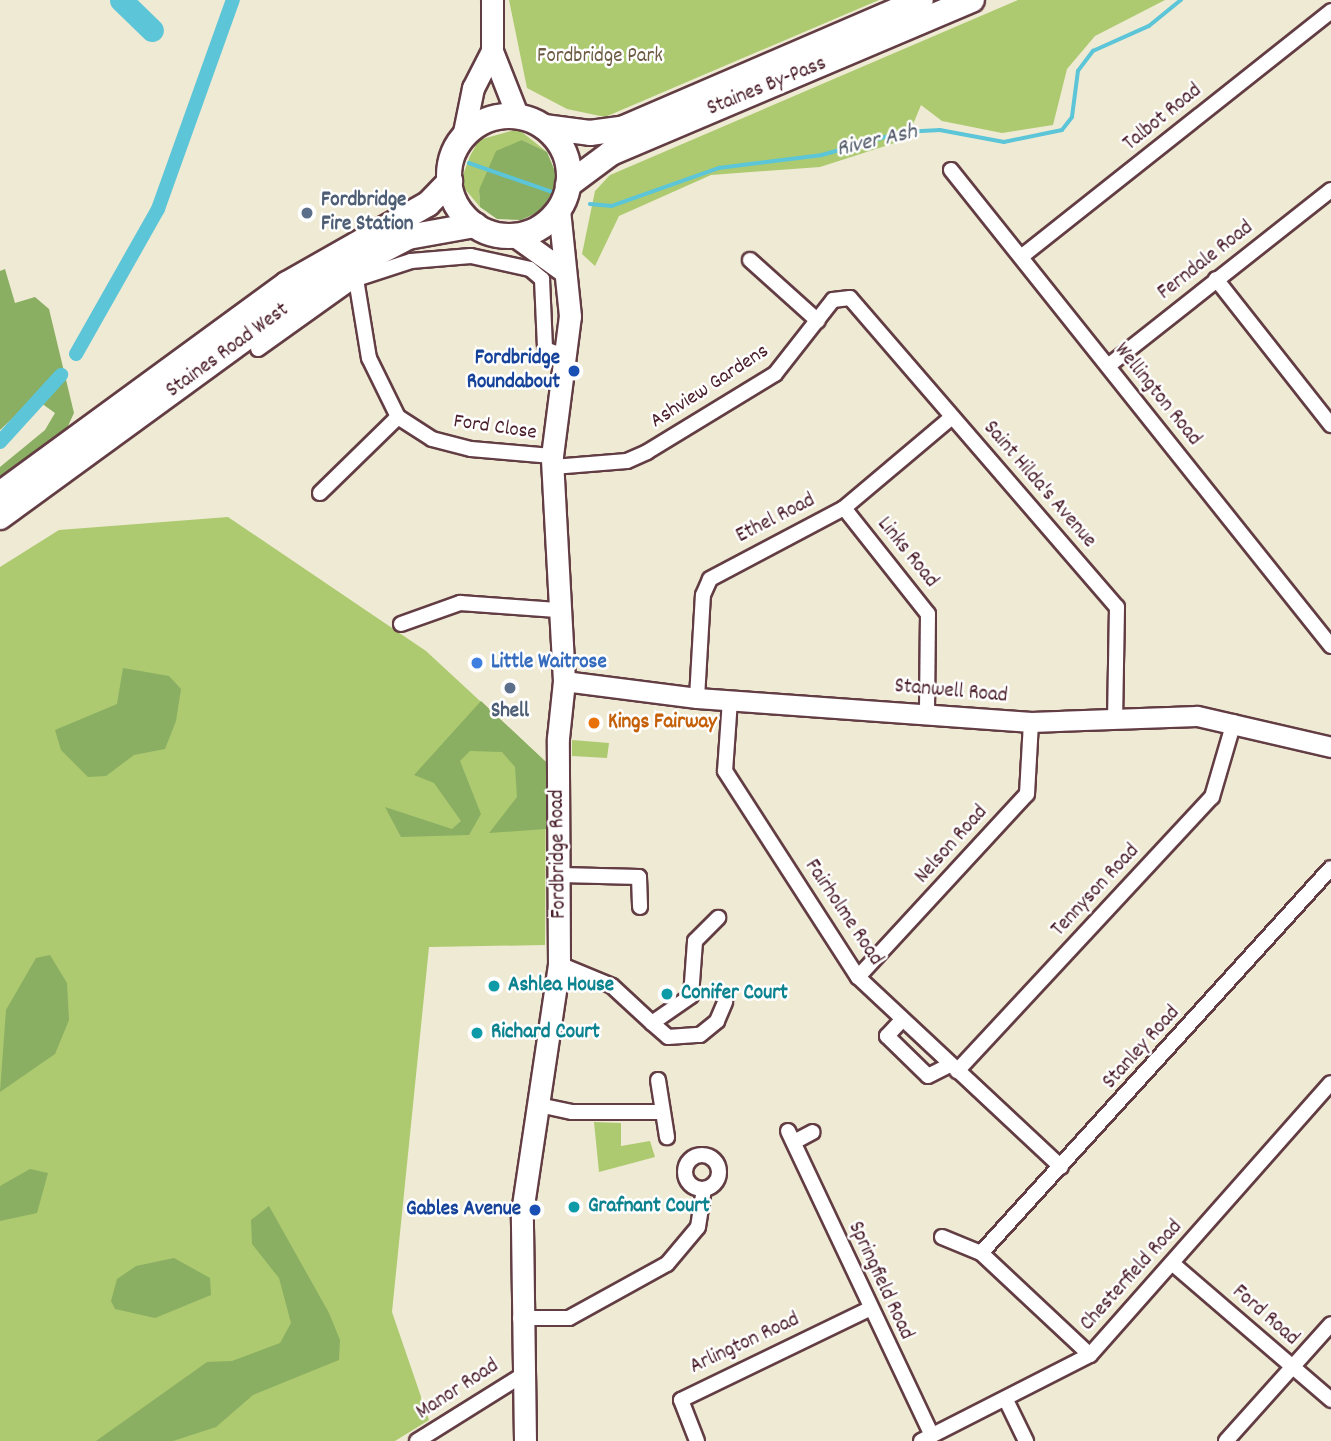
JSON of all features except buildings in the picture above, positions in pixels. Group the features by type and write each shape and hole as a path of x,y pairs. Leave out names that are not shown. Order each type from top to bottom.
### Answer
{"highway":[{"name":"Staines By-Pass","path":"544,127 590,133 624,128 921,0"},
{"name":"Staines By-Pass","path":"568,185 611,153 972,0"},
{"path":"518,117 544,127 562,146 568,185 559,210 544,225 515,236 475,225 456,204 450,181 463,137 483,122 518,117"},
{"name":"Staines Road West","path":"0,494 287,284 428,204 450,181"},
{"name":"Staines Road West","path":"0,517 322,282 408,237 475,225"}],"main road":[{"path":"492,0 492,51 518,117"},
{"path":"463,137 473,88 492,51"},
{"name":"Fordbridge Road","path":"525,1441 520,1318 522,1212 559,964 561,875 558,738 564,681 557,610 552,461 570,316 561,269 559,210"},
{"path":"515,236 561,269"}],"street":[{"name":"Talbot Road","path":"1021,257 1331,11"},
{"name":"Wellington Road","path":"951,170 1331,646"},
{"name":"Ferndale Road","path":"1108,366 1216,279 1329,196"},
{"path":"258,349 356,279 411,261 471,256 530,270 546,293 545,349 564,356"},
{"path":"750,260 818,321"},
{"path":"320,493 398,417 369,358 356,279"},
{"path":"1216,279 1331,425"},
{"name":"Ashview Gardens","path":"552,461 626,461 647,453 775,374 841,296 857,305"},
{"name":"Saint Hilda's Avenue","path":"857,305 1117,607 1115,718"},
{"name":"Ethel Road","path":"697,698 703,595 710,579 844,508 952,416"},
{"name":"Ford Close","path":"398,417 432,439 471,449 552,461"},
{"name":"Links Road","path":"844,508 928,614 927,712"},
{"path":"409,624 460,603 557,610"},
{"name":"Stanwell Road","path":"564,681 730,701 927,712 1031,722 1197,716 1234,722 1331,747"},
{"name":"Fairholme Road","path":"730,701 724,771 858,977 1061,1167"},
{"name":"Nelson Road","path":"858,977 1027,794 1031,722"},
{"name":"Tennyson Road","path":"953,1068 1212,797 1234,722"},
{"name":"Stanley Road","path":"981,1253 1331,868"},
{"path":"561,875 639,871 640,907"},
{"path":"652,1023 691,996 695,941 718,918"},
{"path":"559,964 612,986 667,1037 700,1035 717,1021 725,1002"},
{"path":"902,1020 887,1036 928,1076 953,1068"},
{"path":"658,1080 667,1137"},
{"name":"Chesterfield Road","path":"927,1438 1090,1355 1331,1083"},
{"path":"539,1105 584,1113 662,1112"},
{"name":"Springfield Road","path":"813,1132 791,1137 927,1438"},
{"path":"520,1318 569,1318 667,1264 698,1227 704,1189"},
{"path":"942,1237 981,1253 1090,1355"},
{"name":"Ford Road","path":"1172,1263 1331,1400"},
{"name":"Arlington Road","path":"697,1441 681,1400 869,1309"},
{"path":"1226,1441 1331,1324"},
{"name":"Manor Road","path":"418,1441 521,1376"},
{"path":"1006,1400 1027,1441"}],"green space":[{"name":"Fordbridge Park","path":"509,0 879,0 605,117 567,109 527,88"},
{"path":"1018,0 1165,0 1095,36 1067,69 1053,125 1002,133 942,121 921,105 907,139 820,167 711,175 619,216 595,266 582,254 595,191 610,175"},
{"path":"518,129 547,152 522,140 479,190 480,207 460,183 470,156 479,140"},
{"path":"522,140 547,152 559,181 541,211 521,220 497,219 480,207 479,190 496,151"},
{"path":"5,269 15,303 35,297 49,309 74,413 62,439 0,483 0,467 45,430 55,413 34,398 0,430 0,271"},
{"path":"228,517 426,651 546,762 545,945 429,947 392,1312 429,1420 395,1441 0,1441 0,567 59,530"},
{"path":"123,668 169,676 181,689 176,721 165,749 134,755 106,776 88,777 61,750 55,730 117,704"},
{"path":"481,701 546,762 546,829 489,833 517,797 515,767 502,752 470,751 460,761 481,814 469,835 401,837 385,807 452,829 461,821 434,783 414,775"},
{"path":"572,740 609,743 607,758 572,756"},
{"path":"50,955 67,983 69,1020 55,1054 0,1092 6,1010 36,958"},
{"path":"594,1122 621,1123 621,1146 650,1141 655,1157 599,1172"},
{"path":"30,1169 48,1173 37,1213 0,1221 0,1186"},
{"path":"269,1206 329,1313 340,1340 339,1360 253,1395 216,1427 173,1441 96,1441 207,1362 232,1361 280,1343 291,1323 279,1278 252,1244 251,1220"},
{"path":"174,1258 210,1278 211,1295 155,1318 115,1309 111,1301 117,1279 136,1266"}],"waterway":[{"name":"River Ash","path":"121,0 152,30"},
{"path":"76,354 158,209 233,0"},
{"name":"River Ash","path":"590,204 612,206 719,168 822,155 903,132 940,130 1004,142 1062,130 1072,117 1078,71 1093,51 1149,26 1181,0"},
{"name":"River Ash","path":"469,163 550,191"},
{"path":"0,442 61,375"}],"place":[{"name":"Fordbridge Fire Station","path":"307,213"},
{"name":"Fordbridge Roundabout","path":"574,371"},
{"name":"Little Waitrose","path":"477,663"},
{"name":"Shell","path":"510,688"},
{"name":"Kings Fairway","path":"594,723"},
{"name":"Ashlea House","path":"494,986"},
{"name":"Conifer Court","path":"667,994"},
{"name":"Richard Court","path":"477,1033"},
{"name":"Grafnant Court","path":"574,1207"},
{"name":"Gables Avenue","path":"535,1210"}]}
